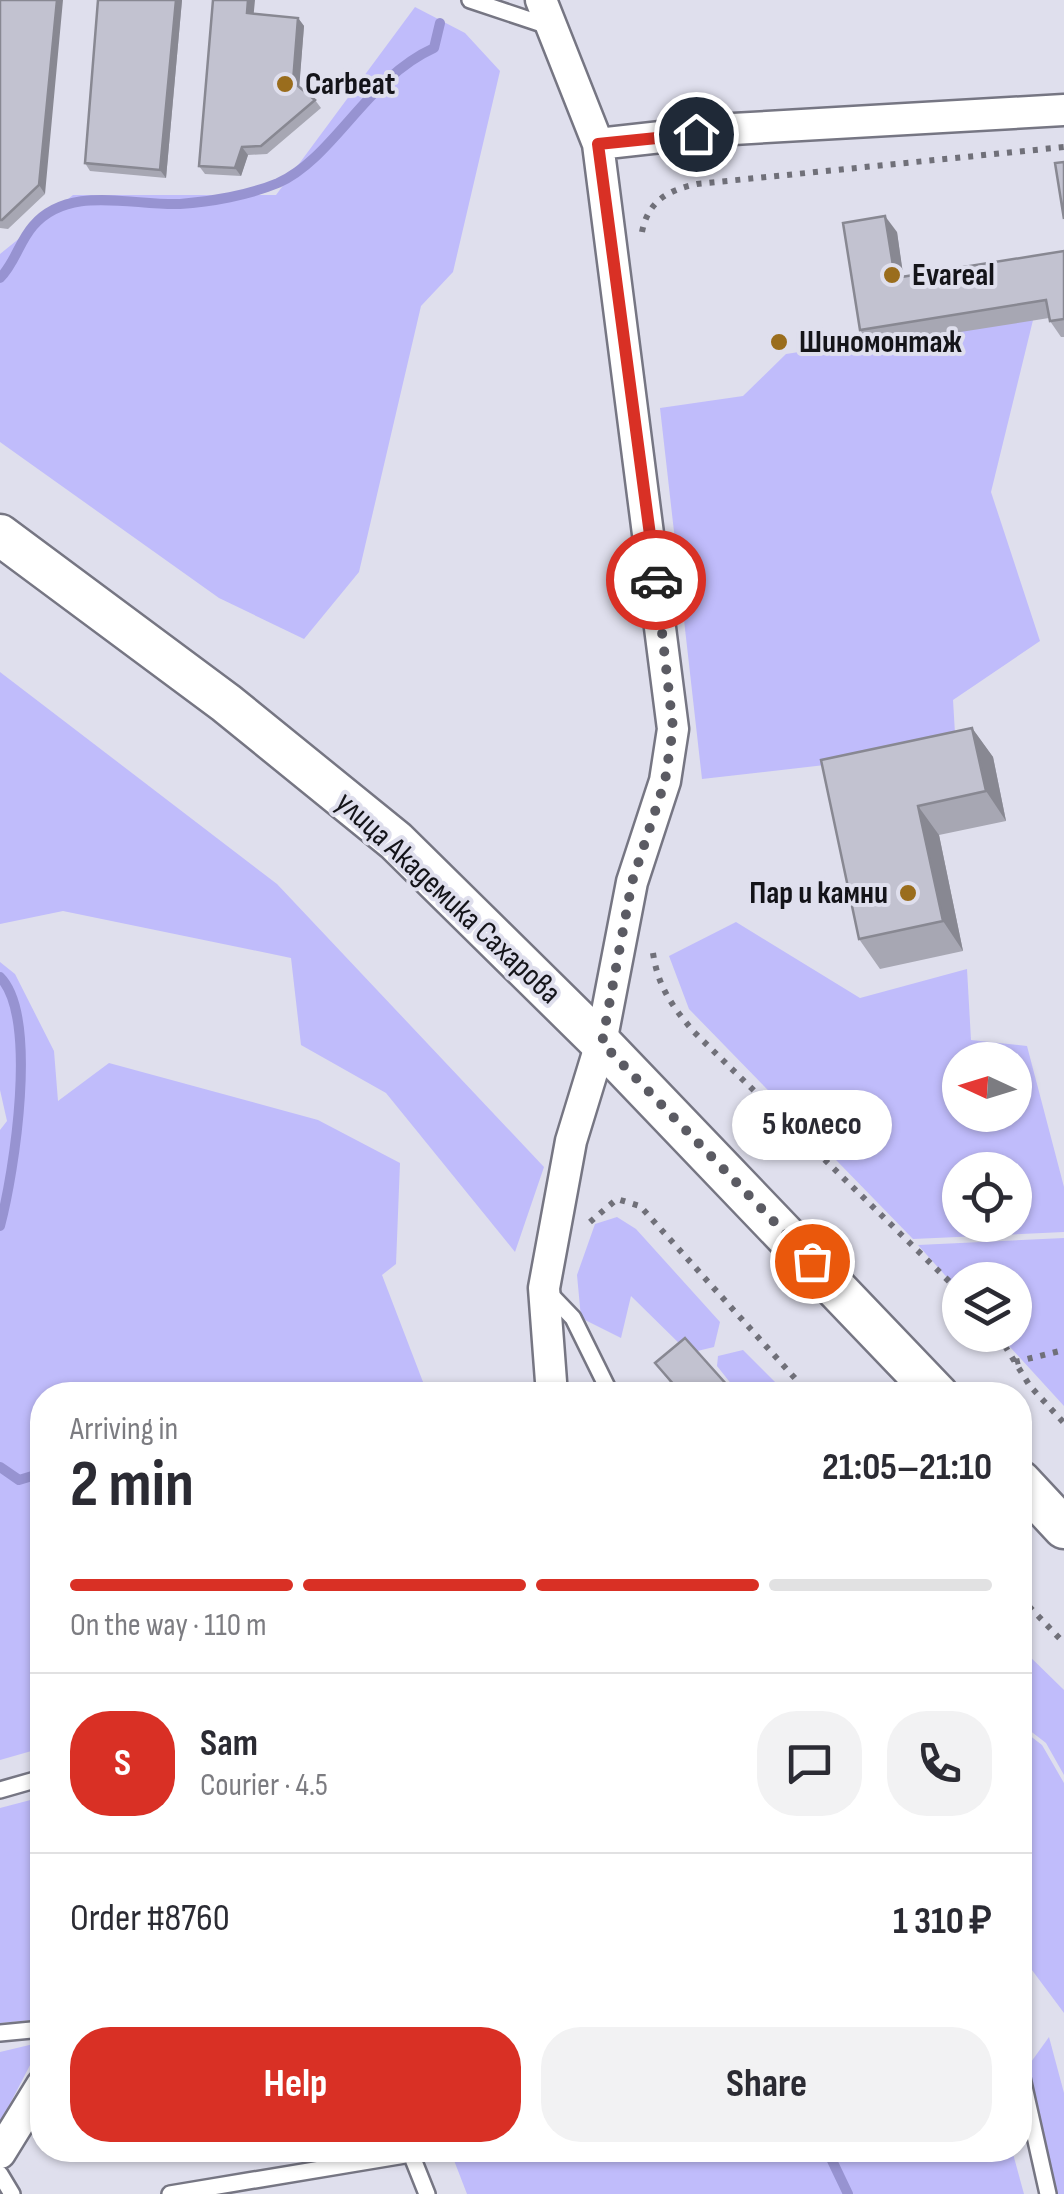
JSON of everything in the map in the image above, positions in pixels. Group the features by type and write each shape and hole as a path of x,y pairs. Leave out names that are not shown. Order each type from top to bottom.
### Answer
{"main road":[{"name":"улица Академика Сахарова","path":"0,535 226,703 396,842 602,1043 926,1382"},
{"path":"1032,1495 1064,1528"}],"street":[{"path":"544,13 598,144 673,728 665,781 632,882 602,1043 571,1141 544,1288 551,1382"},
{"path":"598,144 732,129 1064,110"},
{"path":"0,2152 30,2103"}],"lane":[{"path":"470,0 544,13"},
{"path":"544,1288 573,1318 605,1382"},
{"path":"0,1790 30,1781"},
{"path":"0,2032 30,2030"},
{"path":"1032,2123 1048,2194"},
{"path":"170,2194 362,2162"},
{"path":"413,2162 426,2194"},
{"path":"0,2174 12,2194"}],"path":[{"path":"642,235 646,216 668,190 696,184 1064,147"},
{"path":"652,939 658,980 668,1002 942,1274"},
{"path":"585,1236 592,1218 617,1199 640,1206 798,1382"},
{"path":"1015,1362 1064,1350"},
{"path":"1009,1352 1031,1382"},
{"path":"1032,1383 1064,1422"},
{"path":"1032,1610 1064,1643"}],"shaded area":[{"path":"415,7 465,33 500,71 453,272 421,306 359,572 304,639 219,598 0,442 0,254 73,195 276,195"},
{"path":"1034,316 991,492 1040,641 953,700 956,750 702,779 660,408 743,396 786,354"},
{"path":"0,672 277,884 544,1167 515,1252 386,1093 301,1045 291,958 63,911 0,924"},
{"path":"736,922 860,998 967,969 971,1040 990,1042 942,1042 942,1132 1032,1132 1032,1065 1064,1187 1064,1232 1032,1233 1032,1152 942,1152 942,1238 913,1239 689,1009 669,956"},
{"path":"0,962 15,974 54,1051 58,1101 109,1063 318,1120 400,1163 396,1264 382,1275 423,1382 30,1382 30,1751 0,1760 0,1130 7,1121 0,1090"},
{"path":"617,1217 636,1229 720,1322 714,1347 689,1353 631,1296 621,1338 581,1318 577,1275 595,1224"},
{"path":"1064,1238 1064,1406 1015,1352 1032,1352 1032,1262 942,1262 942,1272 918,1245"},
{"path":"743,1350 775,1382 730,1382 717,1366 718,1356"},
{"path":"1032,1659 1064,1690 1064,1775 1046,1743 1032,1732"},
{"path":"1032,1737 1042,1745 1064,1783 1064,2013 1032,1970"},
{"path":"30,1800 30,2020 0,2023 0,1808"},
{"path":"1049,2037 1064,2093 1064,2194 1056,2194 1032,2094 1032,2061"},
{"path":"30,2045 30,2065 0,2123 0,2052"},
{"path":"455,2162 1015,2162 1024,2194 467,2194"}],"building":[{"path":"0,0 57,0 39,185 2,220 0,220"},
{"path":"98,0 176,0 160,170 85,163"},
{"path":"213,0 248,0 247,13 298,18 293,82 315,100 261,146 242,147 235,168 199,166"},
{"path":"1064,162 1064,219 1055,163"},
{"path":"885,216 895,278 1064,251 1064,319 1050,321 1046,300 860,330 843,223"},
{"name":"Пар и камни","path":"972,728 986,791 918,806 943,921 859,939 821,760"},
{"path":"685,1338 724,1382 672,1382 655,1363"}],"waterway":[{"path":"0,278 33,226 64,205 102,200 192,203 278,183 317,156 389,78 434,48 440,23"},
{"path":"0,977 12,997 21,1059 16,1134 0,1226"},
{"path":"0,1467 19,1480 30,1477"},
{"path":"833,2162 848,2194"}],"way so far":[{"path":"656,580 673,728 665,781 632,882 602,1043 812,1261"}],"place":[{"name":"Carbeat","path":"285,84"},
{"name":"Evareal","path":"892,275"},
{"name":"Шиномонтаж","path":"779,342"},
{"name":"Пар и камни","path":"908,893"},
{"name":"5 колесо","path":"812,1261"}],"route":[{"path":"656,580 598,144 696,134"}]}
